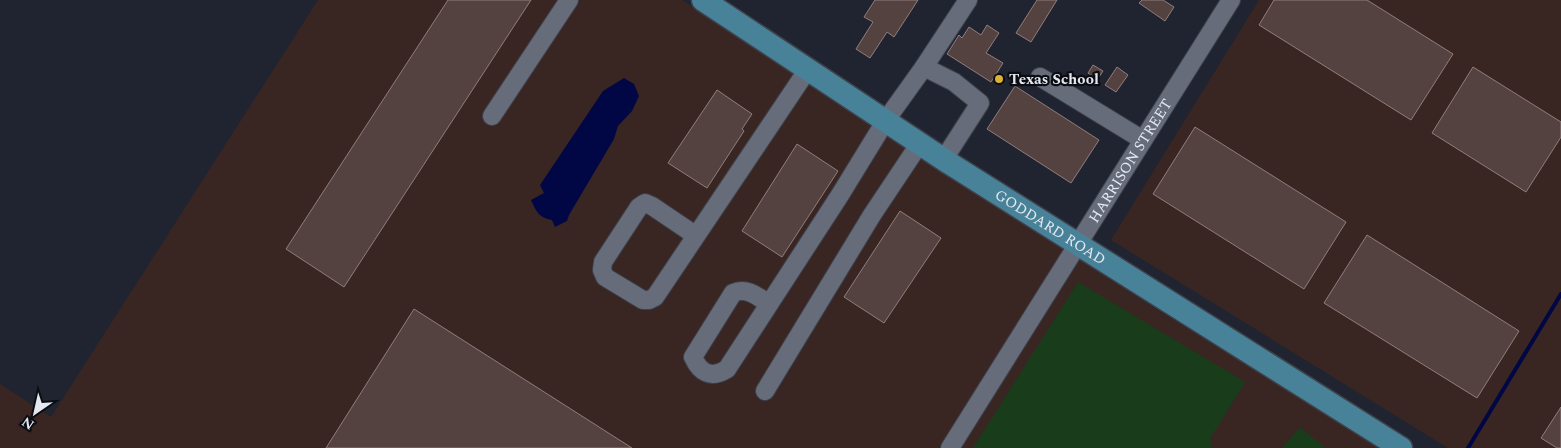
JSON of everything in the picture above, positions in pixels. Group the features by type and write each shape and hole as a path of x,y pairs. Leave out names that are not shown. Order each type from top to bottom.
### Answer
{"main road":[{"name":"GODDARD ROAD","path":"703,0 920,144 1401,448"}],"street":[{"path":"492,116 568,0"},
{"path":"769,304 748,291 740,290 733,292 693,357 698,367 710,374 718,375 727,369 840,195 886,120 968,0"},
{"name":"HARRISON STREET","path":"950,448 1231,0"},
{"path":"924,67 954,82 980,104 944,159"},
{"path":"695,235 645,203 639,207 603,262 602,270 605,277 643,300 655,297 808,68"},
{"path":"1040,77 1143,140"},
{"path":"765,391 872,216 920,144"}],"shaded area":[{"path":"318,0 682,0 989,202 1166,315 1382,448 0,448 0,384 51,417"},
{"path":"1259,0 1561,0 1561,448 1448,448 1111,240"},
{"path":"624,78 634,84 639,96 632,111 618,126 614,139 567,221 555,227 552,220 544,218 538,213 531,200 544,193 540,185 603,91"}],"green space":[{"path":"1078,282 1245,382 1210,439 1212,448 973,448"},
{"path":"1300,427 1325,448 1282,448"}],"building":[{"path":"448,0 531,0 344,287 286,249"},
{"path":"875,0 918,0 894,37 887,32 870,58 856,49 873,22 864,17"},
{"path":"1037,0 1057,0 1031,42 1016,33"},
{"path":"1142,0 1163,0 1174,7 1165,21 1139,3"},
{"path":"1274,0 1367,0 1453,54 1411,120 1259,25"},
{"path":"987,25 999,33 986,53 1003,63 991,82 947,54 959,35 962,38 969,27 981,35"},
{"path":"1093,65 1103,71 1097,80 1088,73"},
{"path":"1117,67 1128,75 1116,92 1105,85"},
{"path":"1473,67 1561,122 1561,137 1526,192 1432,133"},
{"path":"1015,86 1099,140 1071,183 987,129"},
{"path":"717,90 752,114 742,129 744,131 707,188 668,163"},
{"path":"1195,127 1346,222 1304,289 1153,194"},
{"path":"797,144 838,171 782,257 742,231"},
{"path":"900,211 941,238 884,323 844,297"},
{"path":"1367,235 1519,331 1477,398 1324,303"},
{"path":"414,309 632,448 326,448"},
{"path":"1561,407 1561,448 1557,448 1541,438"}],"waterway":[{"path":"1468,448 1561,294"}],"place":[{"name":"Texas School","path":"999,79"}]}
